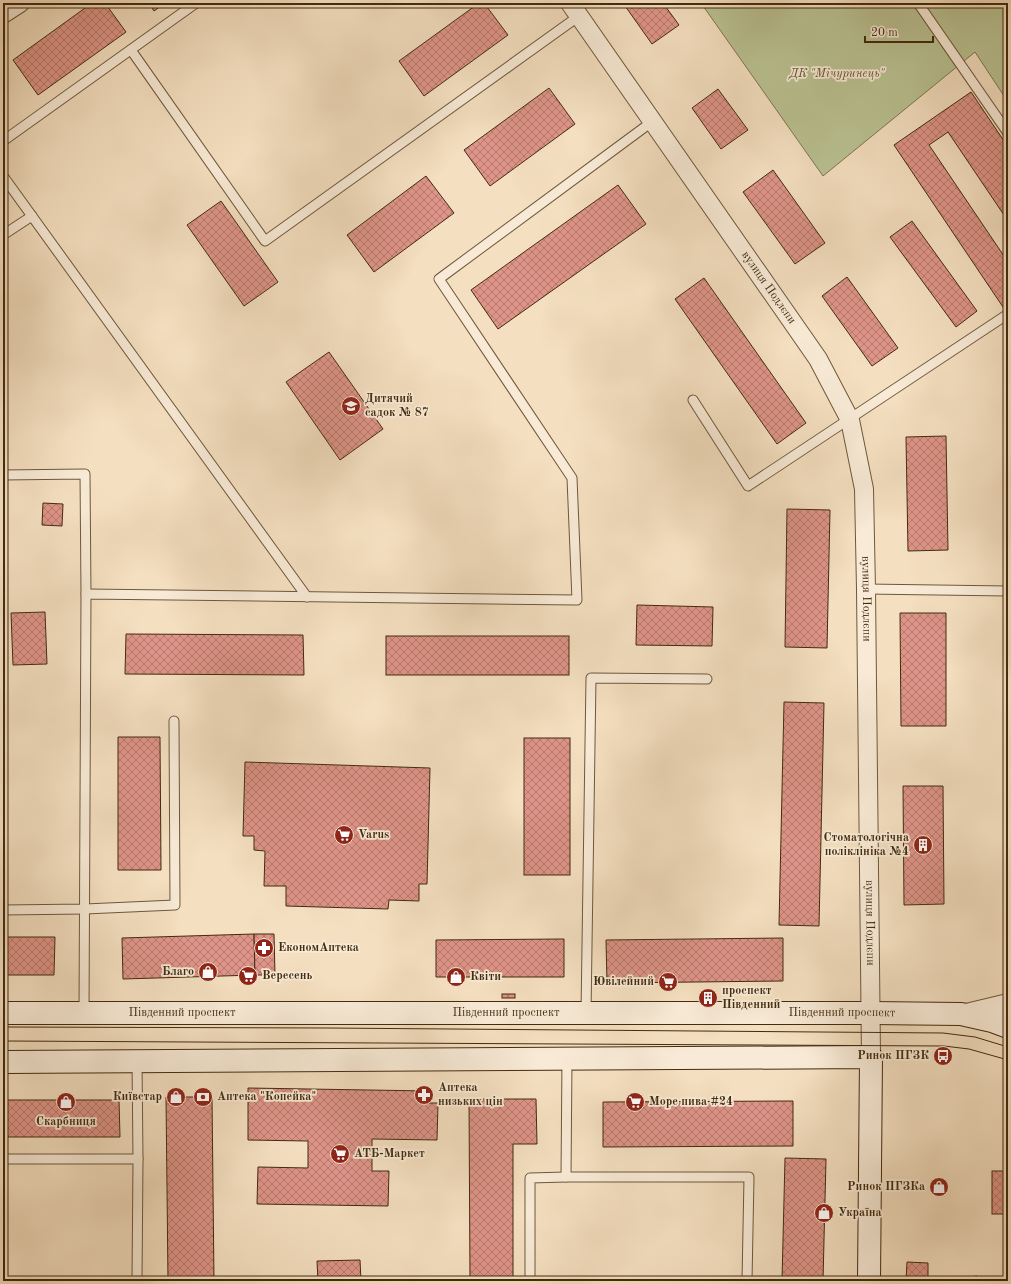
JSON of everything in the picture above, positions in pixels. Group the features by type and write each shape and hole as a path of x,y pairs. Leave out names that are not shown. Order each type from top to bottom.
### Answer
{"main road":[{"name":"Південний проспект","path":"3,1013 961,1014 992,1021 1008,1027"},
{"path":"3,1062 871,1058"},
{"name":"вулиця Подлєпи","path":"869,1281 871,1058"}],"street":[{"path":"3,14 20,3"},
{"name":"вулиця Подлєпи","path":"575,9 818,359 850,420 864,489 871,1058"},
{"path":"961,1014 1008,1003"}],"lane":[{"path":"3,141 196,3"},
{"path":"918,3 1008,133"},
{"path":"130,50 265,241 575,9"},
{"path":"86,594 577,600 572,478 439,279 653,121"},
{"path":"3,176 307,597"},
{"path":"3,235 32,216"},
{"path":"693,400 748,486 850,420 1008,314"},
{"path":"3,475 85,474 86,594 84,1013"},
{"path":"866,590 1008,591"},
{"path":"586,1013 591,678 707,680"},
{"path":"3,910 85,909 175,905 174,721"},
{"path":"566,1177 567,1059"},
{"path":"137,1061 137,1281"},
{"path":"3,1159 138,1159"},
{"path":"530,1281 530,1178 748,1177 747,1281"}],"green space":[{"name":"ДК \"Мічуринець\"","path":"701,3 1008,3 1008,102 975,52 823,176"}],"building":[{"path":"92,3 105,3 126,32 38,95 13,60"},
{"path":"149,3 165,3 154,11"},
{"path":"479,3 484,3 508,35 424,96 399,61"},
{"path":"623,3 663,3 679,25 652,44"},
{"path":"549,88 575,124 490,186 464,150"},
{"path":"718,89 748,130 721,149 692,108"},
{"path":"971,92 1008,147 1008,221 948,132 929,145 1008,262 1008,308 1005,310 894,145"},
{"path":"773,170 825,243 795,264 743,192"},
{"path":"426,176 454,213 374,272 347,235"},
{"path":"618,185 646,224 498,329 471,290"},
{"path":"221,201 278,282 244,306 187,225"},
{"path":"912,221 977,311 956,327 890,237"},
{"path":"847,277 898,348 872,366 822,296"},
{"path":"704,278 806,423 777,444 675,299"},
{"path":"329,352 383,429 340,460 286,382"},
{"path":"946,436 948,550 908,551 906,437"},
{"path":"43,503 63,504 62,526 42,525"},
{"path":"787,509 830,510 827,648 785,647"},
{"path":"637,605 713,607 712,646 636,645"},
{"path":"45,612 47,664 13,665 11,613"},
{"path":"900,613 946,613 946,726 901,726"},
{"path":"126,634 303,635 304,675 125,674"},
{"path":"386,636 569,636 569,675 386,675"},
{"path":"1004,699 1008,699 1008,740 1005,740"},
{"path":"784,702 824,703 819,926 779,925"},
{"path":"118,737 160,737 161,870 118,870"},
{"path":"524,738 570,738 570,875 524,875"},
{"path":"245,762 430,768 427,884 419,884 419,901 389,900 388,909 286,906 286,886 264,886 265,851 254,850 254,836 243,836"},
{"path":"1004,781 1008,781 1008,842 1006,842"},
{"name":"Стоматологічна поліклініка №4","path":"903,786 943,786 944,904 904,905"},
{"path":"254,934 255,975 123,979 122,938"},
{"name":"ЕкономАптека","path":"254,934 274,934 275,975 255,975"},
{"path":"3,937 55,937 54,975 3,975"},
{"path":"783,938 783,981 607,983 606,940"},
{"path":"564,939 564,977 436,977 436,940"},
{"path":"502,994 515,994 515,998 502,998"},
{"name":"проспект Південний","path":"701,995 714,995 714,1000 702,1000"},
{"name":"АТБ-Маркет","path":"248,1088 429,1091 429,1103 438,1103 437,1140 372,1139 372,1171 389,1171 388,1206 257,1204 258,1167 308,1168 308,1141 248,1140"},
{"path":"166,1097 212,1097 214,1281 168,1281"},
{"path":"469,1099 536,1099 537,1144 513,1144 513,1281 470,1281"},
{"path":"3,1100 119,1100 120,1137 3,1137"},
{"path":"793,1101 793,1146 603,1147 603,1102"},
{"path":"785,1158 826,1159 823,1281 782,1281"},
{"path":"992,1171 1008,1171 1008,1214 992,1214"},
{"path":"360,1260 361,1281 318,1281 317,1261"},
{"path":"907,1262 928,1263 928,1281 906,1281"},
{"path":"977,1276 978,1281 955,1281 955,1279"}],"tram line":[{"path":"3,1027 943,1033 975,1037 1008,1047"},
{"path":"3,1041 944,1046 969,1049 1008,1060"}],"place":[{"name":"Дитячий садок № 87","path":"351,406"},
{"name":"Varus","path":"344,835"},
{"name":"Стоматологічна поліклініка №4","path":"923,845"},
{"name":"ЕкономАптека","path":"264,948"},
{"name":"Благо","path":"208,972"},
{"name":"Вересень","path":"248,976"},
{"name":"Квіти","path":"456,977"},
{"name":"Ювілейний","path":"668,982"},
{"name":"проспект Південний","path":"708,998"},
{"name":"Ринок ПГЗК","path":"943,1056"},
{"name":"Аптека низьких цін","path":"424,1095"},
{"name":"Київстар","path":"176,1097"},
{"name":"Аптека \"Копейка\"","path":"203,1097"},
{"name":"Скарбниця","path":"66,1102"},
{"name":"Море пива #24","path":"635,1102"},
{"name":"АТБ-Маркет","path":"340,1154"},
{"name":"Ринок ПГЗКа","path":"939,1187"},
{"name":"Україна","path":"824,1213"}]}
